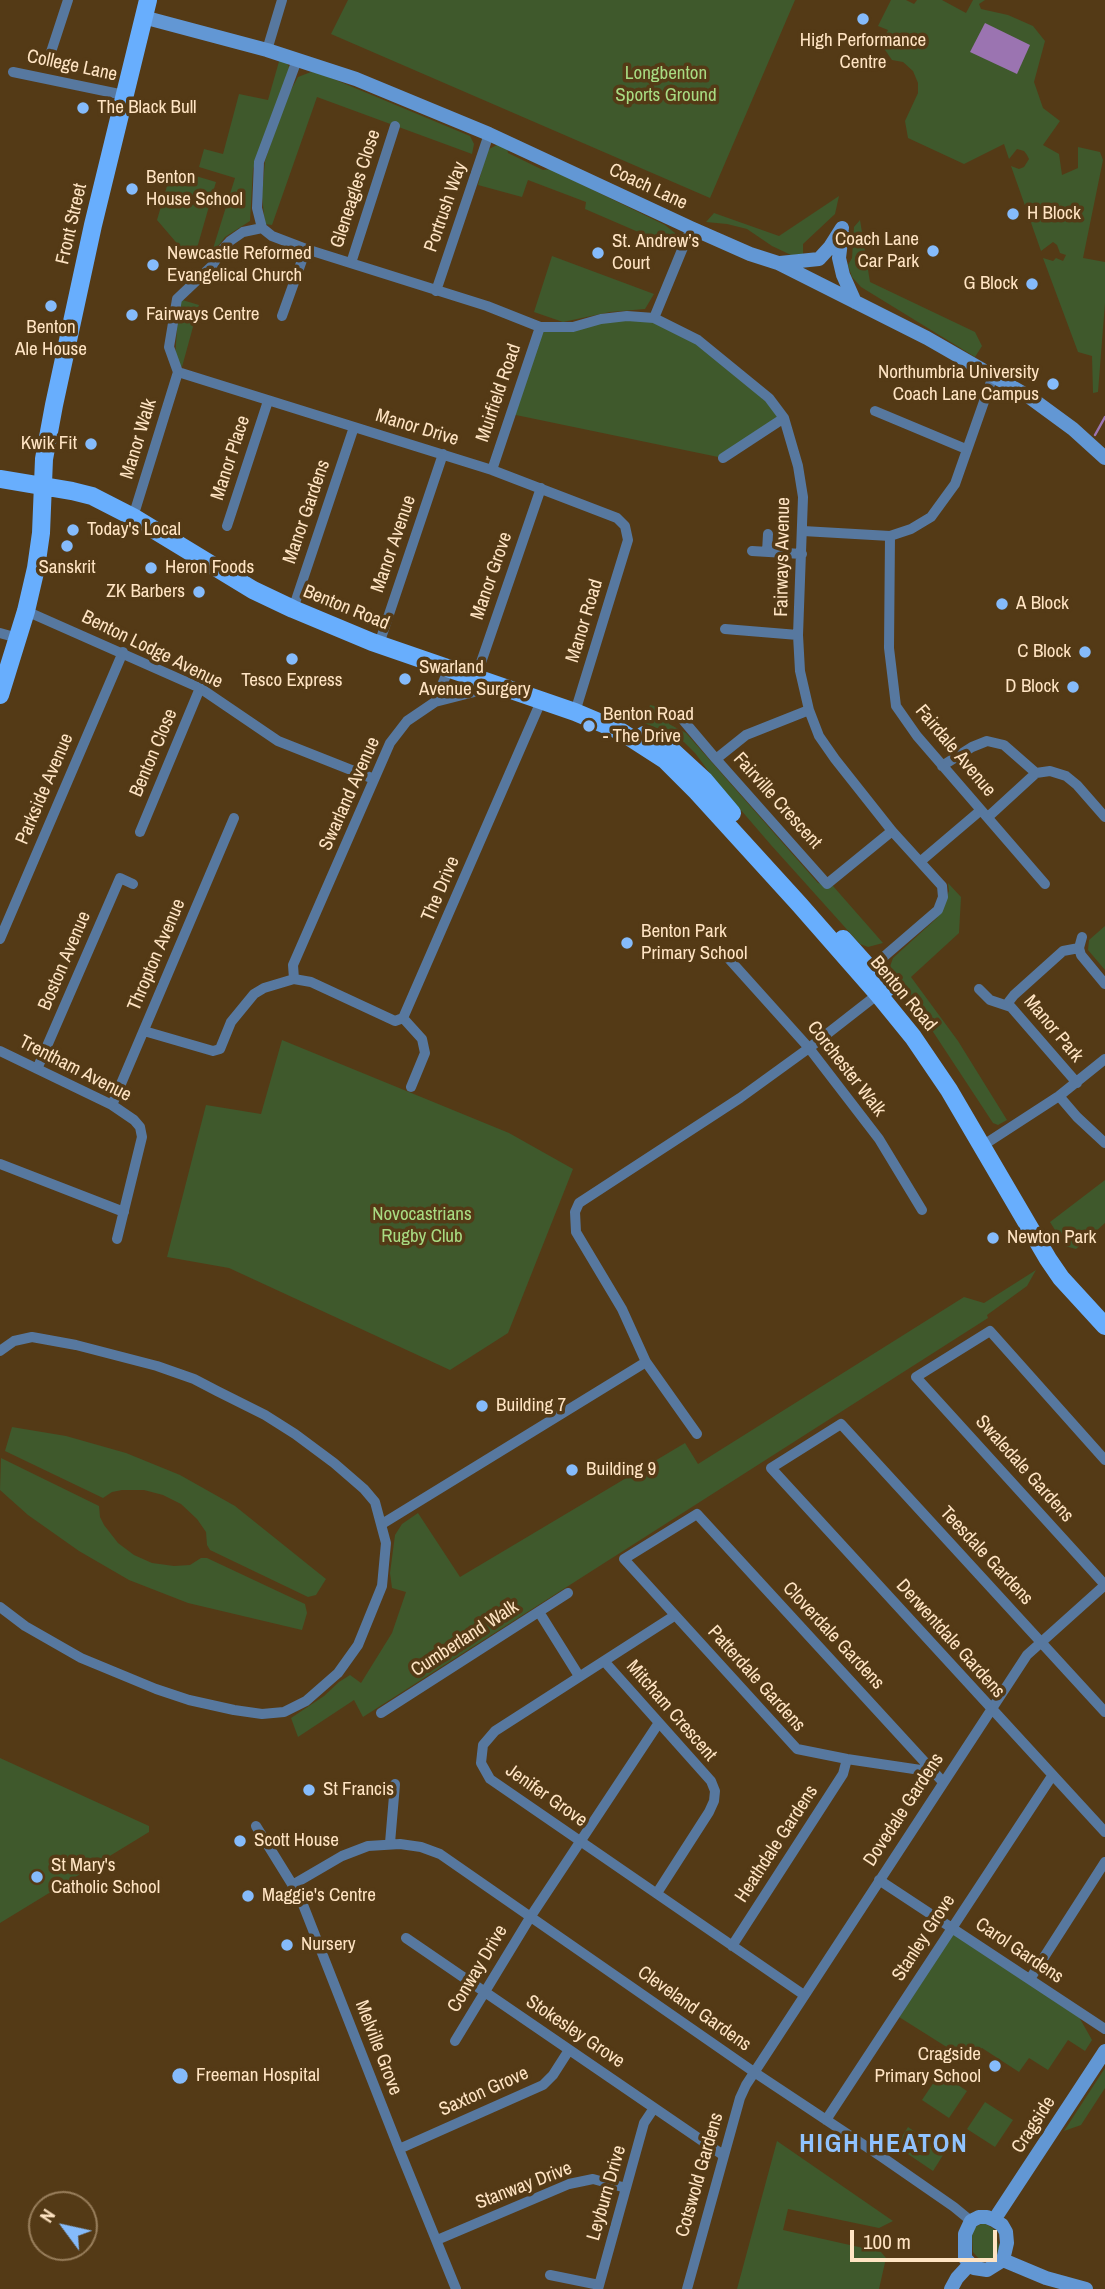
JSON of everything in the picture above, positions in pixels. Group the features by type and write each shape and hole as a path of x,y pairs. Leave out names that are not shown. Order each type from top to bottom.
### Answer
{"main road":[{"name":"Front Street","path":"0,695 26,611 36,568 42,508 34,484 44,459 71,320 146,9"},
{"name":"Benton Road","path":"0,479 92,496 133,517 253,590 293,609 379,644 576,712 620,731 665,760 883,990 987,1143 1068,1269 1105,1310"},
{"name":"Benton Road","path":"987,1143 1048,1259 1061,1278 1105,1326"}],"street":[{"path":"51,52 68,0"},
{"path":"267,50 282,0"},
{"name":"Coach Lane","path":"146,9 356,79 489,134 750,254 778,263 927,338 993,376 1051,412 1105,458"},
{"path":"178,372 169,347 177,299 213,265 230,241 243,232 262,228 257,208 259,162 297,60"},
{"name":"College Lane","path":"13,72 124,95"},
{"name":"Gleneagles Close","path":"351,263 395,126"},
{"name":"Portrush Way","path":"436,291 489,134"},
{"name":"Fairways Avenue","path":"262,228 272,236 306,249 487,306 540,327 573,327 601,318 654,318 698,340 769,398 784,418 798,466 803,497 798,635 800,671 809,710 819,737 892,831 942,886 943,897 938,909 867,972"},
{"path":"654,318 691,228"},
{"path":"778,263 819,259 842,228 839,258 855,302"},
{"path":"282,316 306,249"},
{"name":"Muirfield Road","path":"492,470 540,327"},
{"name":"Manor Drive","path":"178,372 443,454 541,488 617,519 625,526 628,540"},
{"name":"Manor Walk","path":"133,517 178,372"},
{"path":"803,531 890,536 911,529 931,517 955,484 993,376"},
{"name":"Manor Place","path":"228,526 268,401"},
{"path":"875,411 966,449"},
{"path":"723,458 784,418"},
{"name":"Manor Gardens","path":"293,609 354,427"},
{"name":"Manor Avenue","path":"379,644 443,454"},
{"name":"Manor Grove","path":"476,677 541,488"},
{"path":"767,552 768,534"},
{"name":"Fairdale Avenue","path":"890,536 889,648 896,706 942,766 1045,884"},
{"name":"Manor Road","path":"576,712 628,540"},
{"path":"752,551 802,554"},
{"name":"Benton Lodge Avenue","path":"26,611 200,688 278,741 374,779"},
{"path":"725,629 798,635"},
{"path":"0,633 18,638"},
{"name":"Parkside Avenue","path":"0,939 123,652"},
{"path":"435,702 449,668"},
{"name":"Swarland Avenue","path":"294,979 293,965 390,743 407,721 435,702 501,685"},
{"name":"Benton Close","path":"140,832 200,688"},
{"name":"The Drive","path":"403,1018 542,699"},
{"name":"Fairville Crescent","path":"809,710 746,735 716,759 827,884 892,831"},
{"path":"683,720 716,759"},
{"path":"942,766 987,741 1004,745 1035,772"},
{"path":"921,861 1035,772 1050,771 1066,776 1105,817"},
{"name":"Thropton Avenue","path":"113,1105 234,818"},
{"name":"Boston Avenue","path":"37,1069 120,878 133,884"},
{"name":"Manor Park","path":"1077,1083 1007,1004 1013,995 1063,951 1080,943 1082,958 1105,984"},
{"name":"Corchester Walk","path":"729,959 809,1048 879,1139 922,1210"},
{"path":"144,1031 212,1052 220,1049 231,1022 254,994 264,988 294,979 311,982 395,1021 403,1018 422,1039 425,1053 411,1087"},
{"path":"979,989 990,1000 1007,1004"},
{"path":"697,1434 685,1413 646,1362 622,1309 576,1232 575,1212 579,1203 595,1191 740,1098 883,990"},
{"name":"Trentham Avenue","path":"0,1051 113,1105 140,1127 142,1137 117,1239"},
{"name":"Manor Park","path":"987,1143 1059,1096 1105,1059"},
{"path":"1059,1096 1105,1143"},
{"path":"0,1164 124,1212"},
{"name":"Swaledale Gardens","path":"1105,1460 990,1331 916,1377 1105,1585"},
{"path":"0,1351 14,1341 32,1337 120,1356 194,1379 265,1415 334,1463 375,1502 386,1543 382,1586 358,1645 338,1673 306,1701 284,1712 262,1714 234,1710 156,1689 81,1658 25,1626 0,1607"},
{"path":"382,1524 646,1362"},
{"name":"Teesdale Gardens","path":"771,1468 841,1424 1105,1712"},
{"name":"Derwentdale Gardens","path":"771,1468 1105,1832"},
{"name":"Cloverdale Gardens","path":"624,1559 697,1514 943,1782"},
{"name":"Patterdale Gardens","path":"624,1559 793,1746 802,1751 934,1772"},
{"name":"Dovedale Gardens","path":"754,2072 1027,1655 1105,1585"},
{"name":"Cumberland Walk","path":"381,1713 568,1593"},
{"path":"539,1612 579,1676"},
{"name":"Jenifer Grove","path":"674,1616 495,1731 485,1740 480,1756 483,1769 490,1779 804,1995"},
{"name":"Mitcham Crescent","path":"604,1661 715,1791 709,1812 657,1893"},
{"name":"Conway Drive","path":"455,2041 531,1916 658,1724"},
{"name":"Heathdale Gardens","path":"732,1945 843,1774 848,1759"},
{"name":"Stanley Grove","path":"826,2120 1052,1776"},
{"path":"390,1843 395,1784"},
{"name":"Melville Grove","path":"256,1826 294,1884 310,1921 456,2289"},
{"name":"Cleveland Gardens","path":"294,1884 348,1853 368,1846 390,1843 421,1847 440,1854 971,2221"},
{"path":"1030,1979 1105,1863"},
{"name":"Carol Gardens","path":"879,1880 1105,2029"},
{"name":"Stokesley Grove","path":"407,1938 723,2155"},
{"name":"Saxton Grove","path":"399,2149 543,2085 554,2075 569,2050"},
{"name":"Cragside","path":"994,2220 1105,2051"},
{"name":"Cotswold Gardens","path":"687,2289 740,2098 754,2072"},
{"name":"Leyburn Drive","path":"598,2287 645,2123 654,2108"},
{"name":"Stanway Drive","path":"436,2239 569,2184 593,2179 626,2188"},
{"path":"987,2217 1002,2225 1006,2232 1007,2243 1003,2260 987,2270 969,2265 965,2258 965,2234 971,2221 987,2217"},
{"path":"1003,2260 1046,2278 1086,2289"},
{"path":"951,2289 969,2265"},
{"path":"550,2275 598,2287"}],"green space":[{"name":"Longbenton Sports Ground","path":"348,0 795,0 710,198 331,34"},
{"path":"891,0 906,0 914,4 917,0 942,0 966,13 973,0 985,0 979,4 981,9 1008,15 1033,26 1045,41 1034,82 1043,108 1060,121 1043,145 1059,154 1062,175 1078,168 1078,147 1100,152 1103,160 1083,258 1105,262 1105,303 1098,392 1093,393 1092,356 1078,352 1043,258 1063,261 1066,255 1060,253 1053,242 1041,251 1011,166 1019,169 1024,167 1029,159 1027,155 1017,149 1009,159 1004,144 964,164 908,138 905,121 918,93 918,83 913,71 903,62 892,60 881,44 888,30 878,26"},
{"path":"280,58 290,69 253,169 250,221 225,237 211,255 235,178 199,167 204,149 223,154 239,94 268,100"},
{"path":"311,72 470,136 474,144 472,154 317,97 272,225 265,224 262,196 265,161 286,99 298,77"},
{"path":"497,145 507,148 508,153 543,170 550,169 665,225 678,238 673,247 585,209 586,202 528,180 522,197 478,185 487,150"},
{"path":"172,169 216,182 193,262 157,220"},
{"path":"839,196 835,214 803,244 803,254 791,255 747,229 706,222 714,213 779,236"},
{"path":"860,220 870,282 975,332 982,346 975,357 861,287 852,277 848,265 852,258 854,227"},
{"path":"552,256 654,294 645,309 610,312 563,322 534,312"},
{"path":"179,299 199,305 182,367 175,358"},
{"path":"654,318 698,340 784,418 723,458 511,414 540,327"},
{"path":"650,705 663,708 670,716 669,724 686,733 818,883 833,886 883,943 868,947 860,944 771,845 695,753 684,742 644,723"},
{"path":"948,883 961,897 959,933 911,977 958,1041 1007,1120 998,1125 993,1123 922,1015 887,975 893,958 937,918 949,891"},
{"path":"1105,926 1105,970 1088,950 1089,940"},
{"name":"Novocastrians Rugby Club","path":"282,1040 509,1133 573,1169 508,1333 450,1370 229,1268 167,1257 206,1105 261,1114"},
{"path":"1105,1180 1105,1223 1076,1249 1065,1246 1050,1222"},
{"path":"1036,1270 1027,1286 987,1315 988,1318 363,1717 354,1700 298,1737 291,1718 350,1675 361,1683 392,1633 406,1592 392,1588 390,1573 395,1535 402,1524 418,1513 460,1577 685,1443 698,1464 964,1297 984,1303"},
{"path":"12,1427 66,1436 126,1453 180,1475 235,1506 326,1579 316,1595 308,1597 210,1550 206,1532 197,1519 181,1504 163,1495 144,1490 122,1490 103,1498 5,1451"},
{"path":"1,1458 99,1506 104,1525 118,1543 134,1555 152,1563 174,1566 190,1565 201,1558 207,1558 305,1604 307,1613 302,1630 188,1603 129,1580 79,1551 28,1515 0,1490"},
{"name":"St Mary's Catholic School","path":"0,1758 149,1826 149,1832 0,1923"},
{"path":"953,1933 1079,2017 1092,2040 1085,2051 1068,2040 1048,2070 1029,2058 1019,2072 982,2048 972,2063 899,2017"},
{"path":"1105,2068 1105,2088 1081,2125 1064,2131"},
{"path":"940,2073 967,2091 949,2118 922,2100"},
{"path":"985,2102 1013,2120 995,2147 967,2129"},
{"path":"908,2127 945,2152 933,2171 896,2146"},
{"path":"777,2141 893,2221 879,2228 788,2209 783,2230 881,2252 886,2258 879,2289 737,2289"},
{"path":"984,2223 994,2229 999,2247 996,2256 988,2261 980,2260 973,2252 972,2235 975,2227"}],"shaded area":[{"path":"985,23 1030,45 1017,74 970,52"}],"waterway":[{"path":"1095,435 1105,417"}],"place":[{"name":"High Performance Centre","path":"863,19"},
{"name":"The Black Bull","path":"83,108"},
{"name":"Benton House School","path":"132,189"},
{"name":"H Block","path":"1013,214"},
{"name":"Coach Lane Car Park","path":"933,251"},
{"name":"St. Andrew’s Court","path":"598,253"},
{"name":"Newcastle Reformed Evangelical Church","path":"153,265"},
{"name":"G Block","path":"1032,284"},
{"name":"Benton Ale House","path":"51,306"},
{"name":"Fairways Centre","path":"132,315"},
{"name":"Northumbria University Coach Lane Campus","path":"1053,384"},
{"name":"Kwik Fit","path":"91,444"},
{"name":"Today's Local","path":"73,530"},
{"name":"Sanskrit","path":"67,546"},
{"name":"Heron Foods","path":"151,568"},
{"name":"ZK Barbers","path":"199,592"},
{"name":"A Block","path":"1002,604"},
{"name":"C Block","path":"1085,652"},
{"name":"Tesco Express","path":"292,659"},
{"name":"Swarland Avenue Surgery","path":"405,679"},
{"name":"D Block","path":"1073,687"},
{"name":"Benton Road - The Drive","path":"589,726"},
{"name":"Benton Park Primary School","path":"627,943"},
{"name":"Newton Park","path":"993,1238"},
{"name":"Building 7","path":"482,1406"},
{"name":"Building 9","path":"572,1470"},
{"name":"St Francis","path":"309,1790"},
{"name":"Scott House","path":"240,1841"},
{"name":"St Mary's Catholic School","path":"37,1877"},
{"name":"Maggie's Centre","path":"248,1896"},
{"name":"Nursery","path":"287,1945"},
{"name":"Cragside Primary School","path":"995,2066"},
{"name":"Freeman Hospital","path":"180,2076"}],"district":[{"name":"HIGH HEATON","path":"884,2145"}]}
